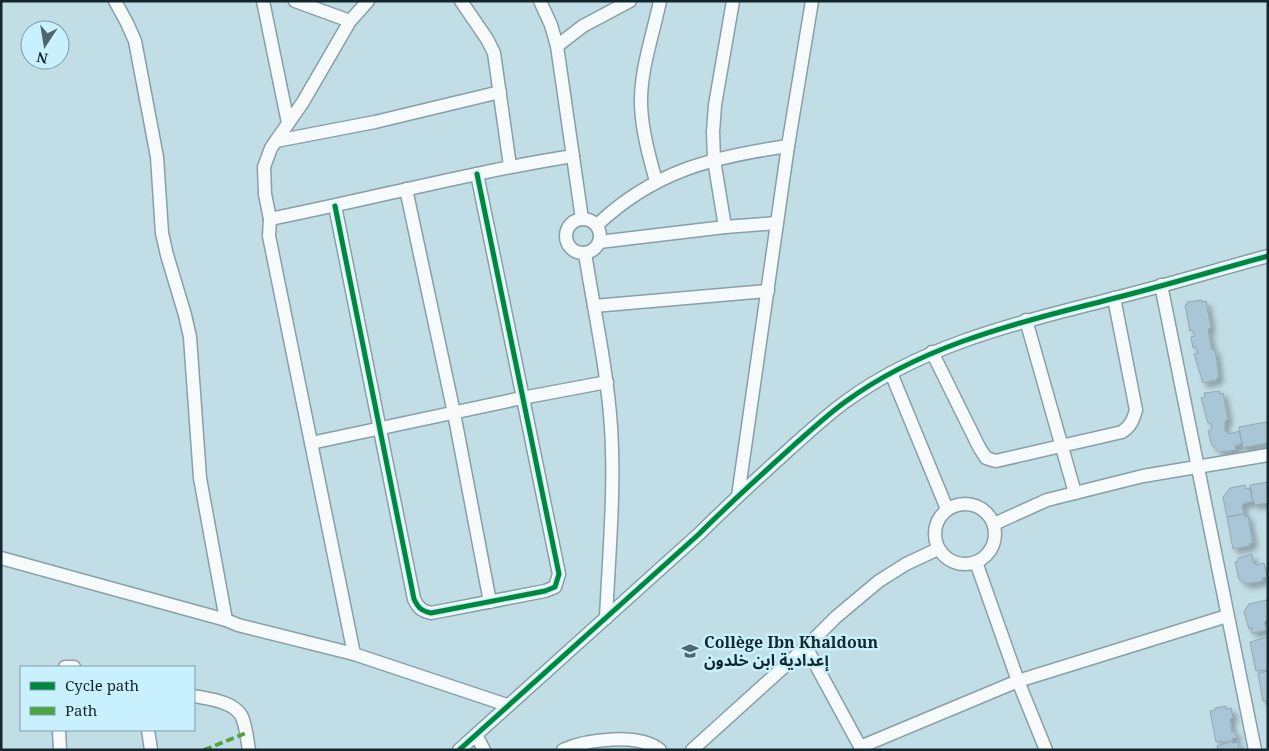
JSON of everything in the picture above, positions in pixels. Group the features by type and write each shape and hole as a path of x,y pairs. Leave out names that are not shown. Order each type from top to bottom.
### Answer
{"street":[{"path":"115,1 134,42 156,158 162,233 166,255 190,337 200,478 226,620"},
{"path":"263,1 288,123"},
{"path":"295,1 350,22"},
{"path":"354,654 269,236 270,218 265,194 264,167 271,148 303,102 350,22 368,1"},
{"path":"461,1 487,39 494,53 510,166"},
{"path":"540,1 551,25 556,46 582,218"},
{"path":"556,46 583,26 630,1"},
{"path":"656,181 646,142 641,103 644,72 660,1"},
{"path":"725,226 714,160 713,132 715,105 733,1"},
{"path":"738,496 788,146 812,1"},
{"path":"276,141 375,122 500,92"},
{"path":"597,225 626,200 656,181 714,160 740,153 788,146"},
{"path":"270,218 335,206 510,166 573,156"},
{"path":"335,206 379,429 417,606 423,611 432,613 545,591 555,587 560,574 477,174"},
{"path":"406,189 454,413 490,602"},
{"path":"582,218 597,225 600,230 599,242 592,250 585,253 572,248 566,238 566,232 572,223 582,218"},
{"path":"599,242 725,226 777,223"},
{"path":"585,253 607,382 611,429 612,479 606,618"},
{"path":"458,750 700,534 738,496 845,401 891,373 932,352 972,337 1026,320 1268,256"},
{"path":"1161,285 1255,750"},
{"path":"594,306 768,291"},
{"path":"932,352 986,458 996,461 1122,432 1133,422 1136,410 1114,298"},
{"path":"1026,320 1074,493"},
{"path":"891,373 947,509"},
{"path":"311,443 607,382"},
{"path":"994,524 1047,500 1074,493 1143,476 1268,455"},
{"path":"960,504 974,505 986,512 994,524 996,535 993,547 986,556 976,562 966,565 955,563 945,558 938,549 934,535 937,520 947,509 960,504"},
{"path":"692,750 806,647 836,617 879,580 906,564 938,549"},
{"path":"1,558 354,654 507,705"},
{"path":"976,562 1018,681 1046,750"},
{"path":"806,647 861,748 1018,681 1227,616"},
{"path":"195,696 224,703 237,711 242,716 249,750"},
{"path":"59,731 60,750"},
{"path":"148,731 152,750"},
{"path":"476,735 484,750"},
{"path":"564,750 586,742 628,740 646,742 660,750"}],"building":[{"path":"1202,300 1202,302 1206,301 1211,328 1208,329 1212,350 1215,349 1219,377 1217,380 1203,383 1194,354 1198,353 1196,347 1193,348 1191,337 1195,336 1192,330 1190,331 1185,305 1187,305 1187,302"},
{"path":"1220,391 1219,394 1223,393 1228,420 1225,421 1225,431 1230,434 1239,431 1242,444 1235,446 1236,450 1220,452 1212,445 1208,431 1212,429 1211,423 1208,423 1201,398 1205,397 1204,393"},
{"path":"1266,422 1268,425 1268,443 1243,448 1239,427"},
{"path":"1268,482 1268,503 1255,505 1250,485"},
{"path":"1245,485 1246,489 1250,488 1253,502 1244,503 1242,507 1245,514 1227,517 1223,497 1230,488"},
{"path":"1245,514 1245,517 1248,516 1253,543 1249,544 1250,546 1233,549 1227,517"},
{"path":"1252,554 1253,562 1256,565 1264,563 1267,577 1262,578 1263,581 1247,584 1239,579 1235,562 1238,561 1238,558"},
{"path":"1267,600 1268,619 1264,623 1267,630 1252,633 1252,628 1249,629 1244,612 1249,604"},
{"path":"1268,637 1268,670 1256,671 1250,642"},
{"path":"1268,671 1268,703 1266,704 1266,701 1263,701 1258,673"},
{"path":"1226,706 1226,709 1231,708 1233,718 1230,719 1232,732 1235,731 1237,738 1222,743 1222,741 1216,742 1210,711"},
{"path":"1232,741 1233,743 1238,742 1239,750 1218,750 1217,746"}],"marked path":[{"path":"204,750 246,733"}],"cycle path":[{"path":"335,206 414,599 421,609 431,613 545,591 555,587 559,574 477,174"},
{"path":"459,750 699,534 812,429 845,402 875,382 939,350 1007,327 1268,256"}],"place":[{"name":"Collège Ibn Khaldoun إعدادية ابن خلدون","path":"690,651"}]}
